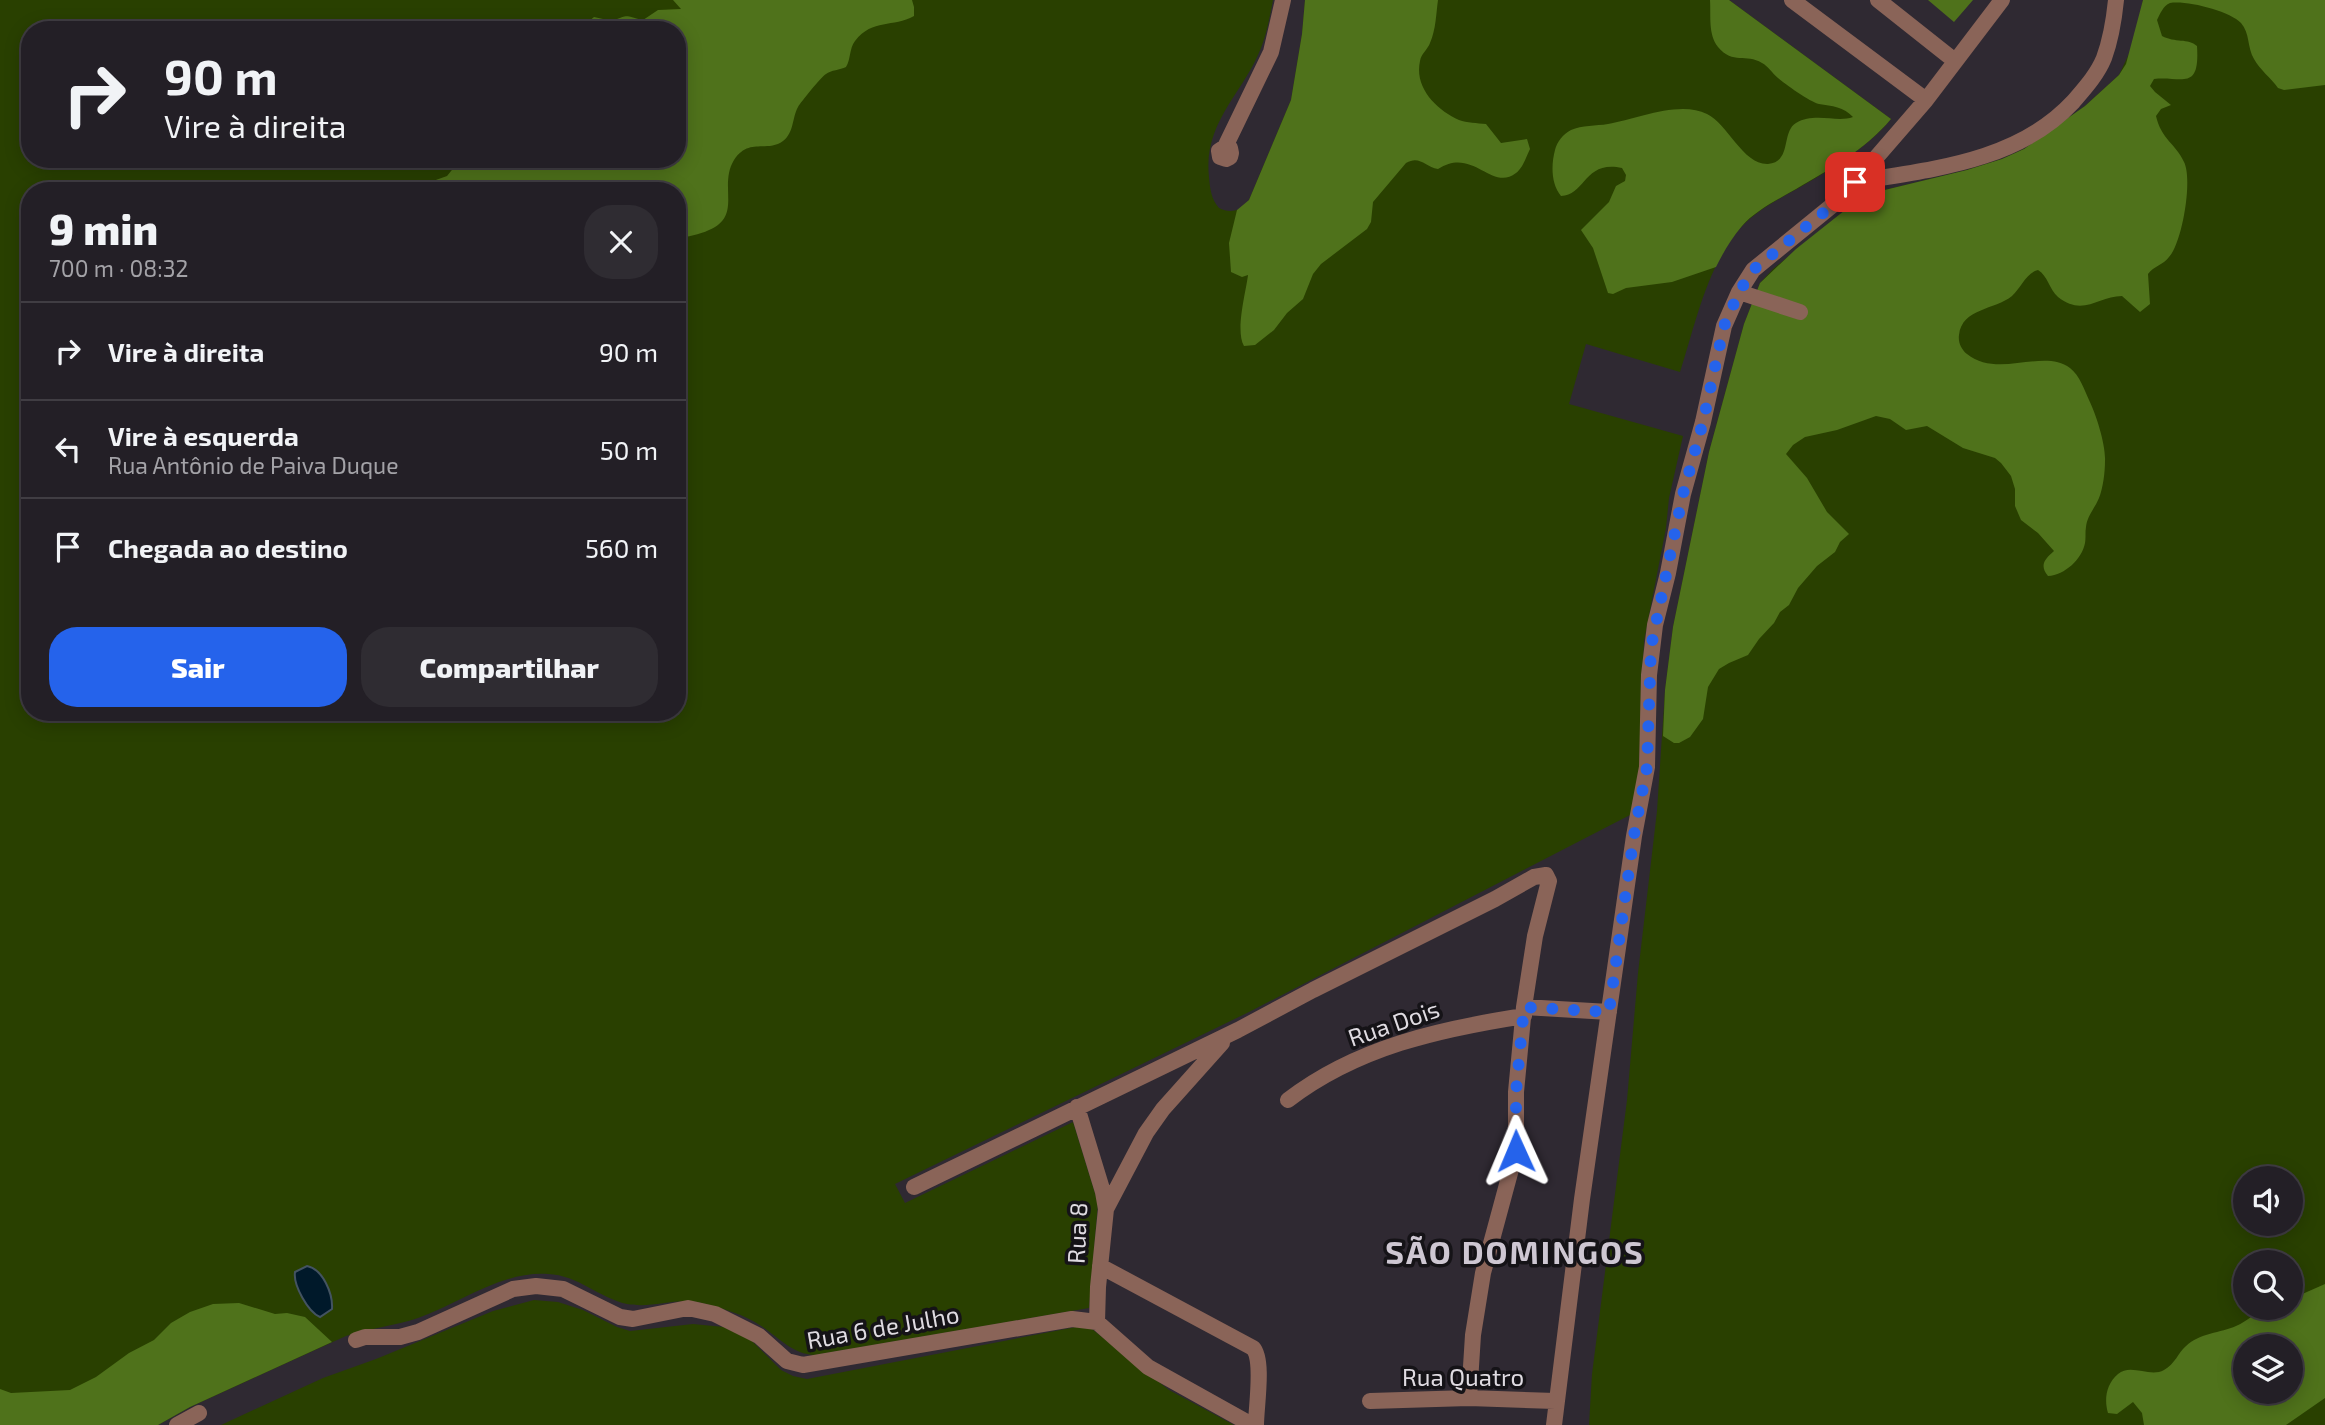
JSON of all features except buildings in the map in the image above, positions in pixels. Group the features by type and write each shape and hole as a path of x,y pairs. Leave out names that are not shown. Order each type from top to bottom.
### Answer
{"street":[{"path":"1225,146 1271,52 1283,0"},
{"path":"1792,0 1926,100"},
{"path":"1878,0 1955,61"},
{"path":"1554,1425 1555,1401 1634,835 1647,767 1651,647 1683,494 1703,422 1724,326 1739,292 1753,270 1834,204 1855,182 1926,100 2002,0"},
{"path":"1855,182 1978,157 2011,147 2043,129 2062,114 2098,69 2109,42 2116,0"},
{"path":"1739,292 1800,312"},
{"path":"914,1187 1238,1030 1534,877 1542,874 1548,876 1547,891 1535,936 1524,1012 1516,1092 1516,1151 1483,1273 1473,1335 1469,1398"},
{"name":"Rua Dois","path":"1288,1100 1326,1074 1392,1044 1524,1012 1609,1012"},
{"path":"1106,1209 1146,1133 1163,1109 1211,1052 1238,1030"},
{"name":"Rua 8","path":"1077,1107 1106,1209 1097,1322"},
{"path":"1097,1322 1148,1367 1254,1425 1259,1359 1253,1348 1100,1266"},
{"name":"Rua 6 de Julho","path":"356,1340 365,1337 400,1337 418,1332 513,1289 536,1286 563,1289 620,1318 633,1320 688,1308 715,1314 759,1336 787,1361 803,1365 1072,1319 1097,1322"},
{"name":"Rua Quatro","path":"1370,1401 1469,1398 1555,1401"},
{"path":"177,1425 199,1413"}],"green space":[{"path":"0,0 1273,0 1261,48 1218,124 1212,140 1209,158 1210,189 1219,208 1227,211 1239,209 1249,200 1291,100 1305,0 1729,0 1891,119 1871,140 1847,158 1755,214 1743,225 1720,257 1712,275 1680,372 1586,344 1569,404 1683,436 1669,498 1666,528 1644,641 1639,768 1632,814 1249,1012 895,1184 905,1203 1073,1122 1098,1203 1089,1308 815,1355 797,1351 746,1317 712,1306 685,1301 627,1304 569,1278 531,1274 481,1289 418,1318 346,1336 190,1407 158,1425 0,1425"},
{"path":"673,0 912,0 914,16 876,26 862,34 853,44 846,67 826,74 800,104 787,138 771,146 752,147 740,153 730,170 728,209 725,217 719,224 701,233 686,237 686,182 432,182 447,176 454,168 686,168 686,21 612,21 627,16 643,20 658,10 681,9"},
{"path":"1305,0 1438,0 1432,38 1420,61 1420,80 1424,89 1435,104 1451,116 1462,121 1486,124 1501,143 1527,139 1530,149 1521,168 1507,177 1498,177 1461,163 1450,163 1438,169 1415,160 1406,163 1373,202 1371,222 1367,229 1321,264 1313,274 1303,299 1287,313 1274,330 1255,345 1244,346 1241,321 1248,275 1242,277 1231,272 1229,243 1237,210 1249,200 1291,100"},
{"path":"1710,0 1729,0 1891,119 1870,140 1846,158 1754,215 1734,236 1716,267 1672,282 1608,293 1593,248 1581,230 1609,202 1616,186 1625,181 1626,175 1622,168 1600,169 1576,190 1561,196 1554,180 1553,162 1557,144 1568,132 1580,127 1608,124 1658,112 1696,110 1715,119 1751,158 1768,164 1780,158 1791,127 1796,123 1811,118 1853,117 1842,109 1819,104 1804,96 1781,81 1762,63 1729,56 1724,52 1718,47 1713,36"},
{"path":"1928,0 1973,0 1954,22"},
{"path":"2143,0 2325,0 2325,1425 1589,1425 1592,1374 1627,1100 1673,627 1709,452 1744,324 1760,283 1773,269 1864,195 1967,170 2024,149 2085,106 2119,75 2132,47"},
{"path":"2143,0 2325,0 2325,85 2284,90 2278,88 2254,59 2241,23 2228,14 2197,5 2168,4 2157,20 2162,36 2197,46 2197,61 2192,76 2187,79 2154,79 2150,86 2171,105 2161,109 2156,116 2161,130 2184,162 2187,196 2182,226 2174,250 2167,260 2148,274 2150,304 2140,312 2122,296 2091,304 2067,303 2058,297 2038,270 2027,277 2012,296 1973,314 1961,326 1959,338 1962,348 1979,361 1992,364 2034,361 2059,363 2070,368 2081,383 2100,430 2105,461 2102,490 2088,519 2085,543 2080,555 2061,573 2048,576 2044,562 2054,551 2038,533 2021,520 2015,506 2015,489 2011,476 2001,463 1995,458 1963,448 1927,426 1906,430 1890,419 1876,416 1837,430 1805,437 1786,454 1807,478 1827,512 1849,534 1840,542 1835,552 1817,566 1798,588 1789,605 1780,612 1748,655 1719,669 1708,687 1703,719 1690,737 1674,743 1663,736 1665,690 1673,627 1709,452 1744,324 1760,283 1796,249 1864,195 2002,159 2024,149 2085,106 2119,75 2126,64"},
{"path":"594,17 612,21 589,21"},
{"path":"2325,1284 2325,1398 2286,1425 2144,1425 2142,1413 2133,1402 2117,1414 2108,1413 2107,1392 2118,1374 2129,1370 2164,1370 2197,1338 2236,1326 2246,1320 2303,1320 2303,1294"},
{"path":"534,1300 558,1302 583,1310 630,1331 693,1324 724,1327 751,1340 781,1370 807,1379 1076,1327 1092,1329 1169,1390 1234,1425 221,1425 323,1378 493,1311"},
{"path":"239,1303 275,1314 287,1313 305,1317 332,1342 190,1407 158,1425 0,1425 0,1389 11,1393 70,1390 96,1377 129,1353 154,1340 171,1323 190,1312 213,1304"}],"water":[{"path":"307,1266 322,1277 331,1296 332,1309 320,1317 306,1304 296,1284 295,1272"}],"district":[{"name":"SÃO DOMINGOS","path":"1515,1253"}],"route":[{"path":"1516,1151 1517,1072 1524,1007 1609,1012 1634,835 1647,767 1651,647 1683,494 1703,422 1724,326 1739,292 1753,270 1834,204 1855,182"}]}
